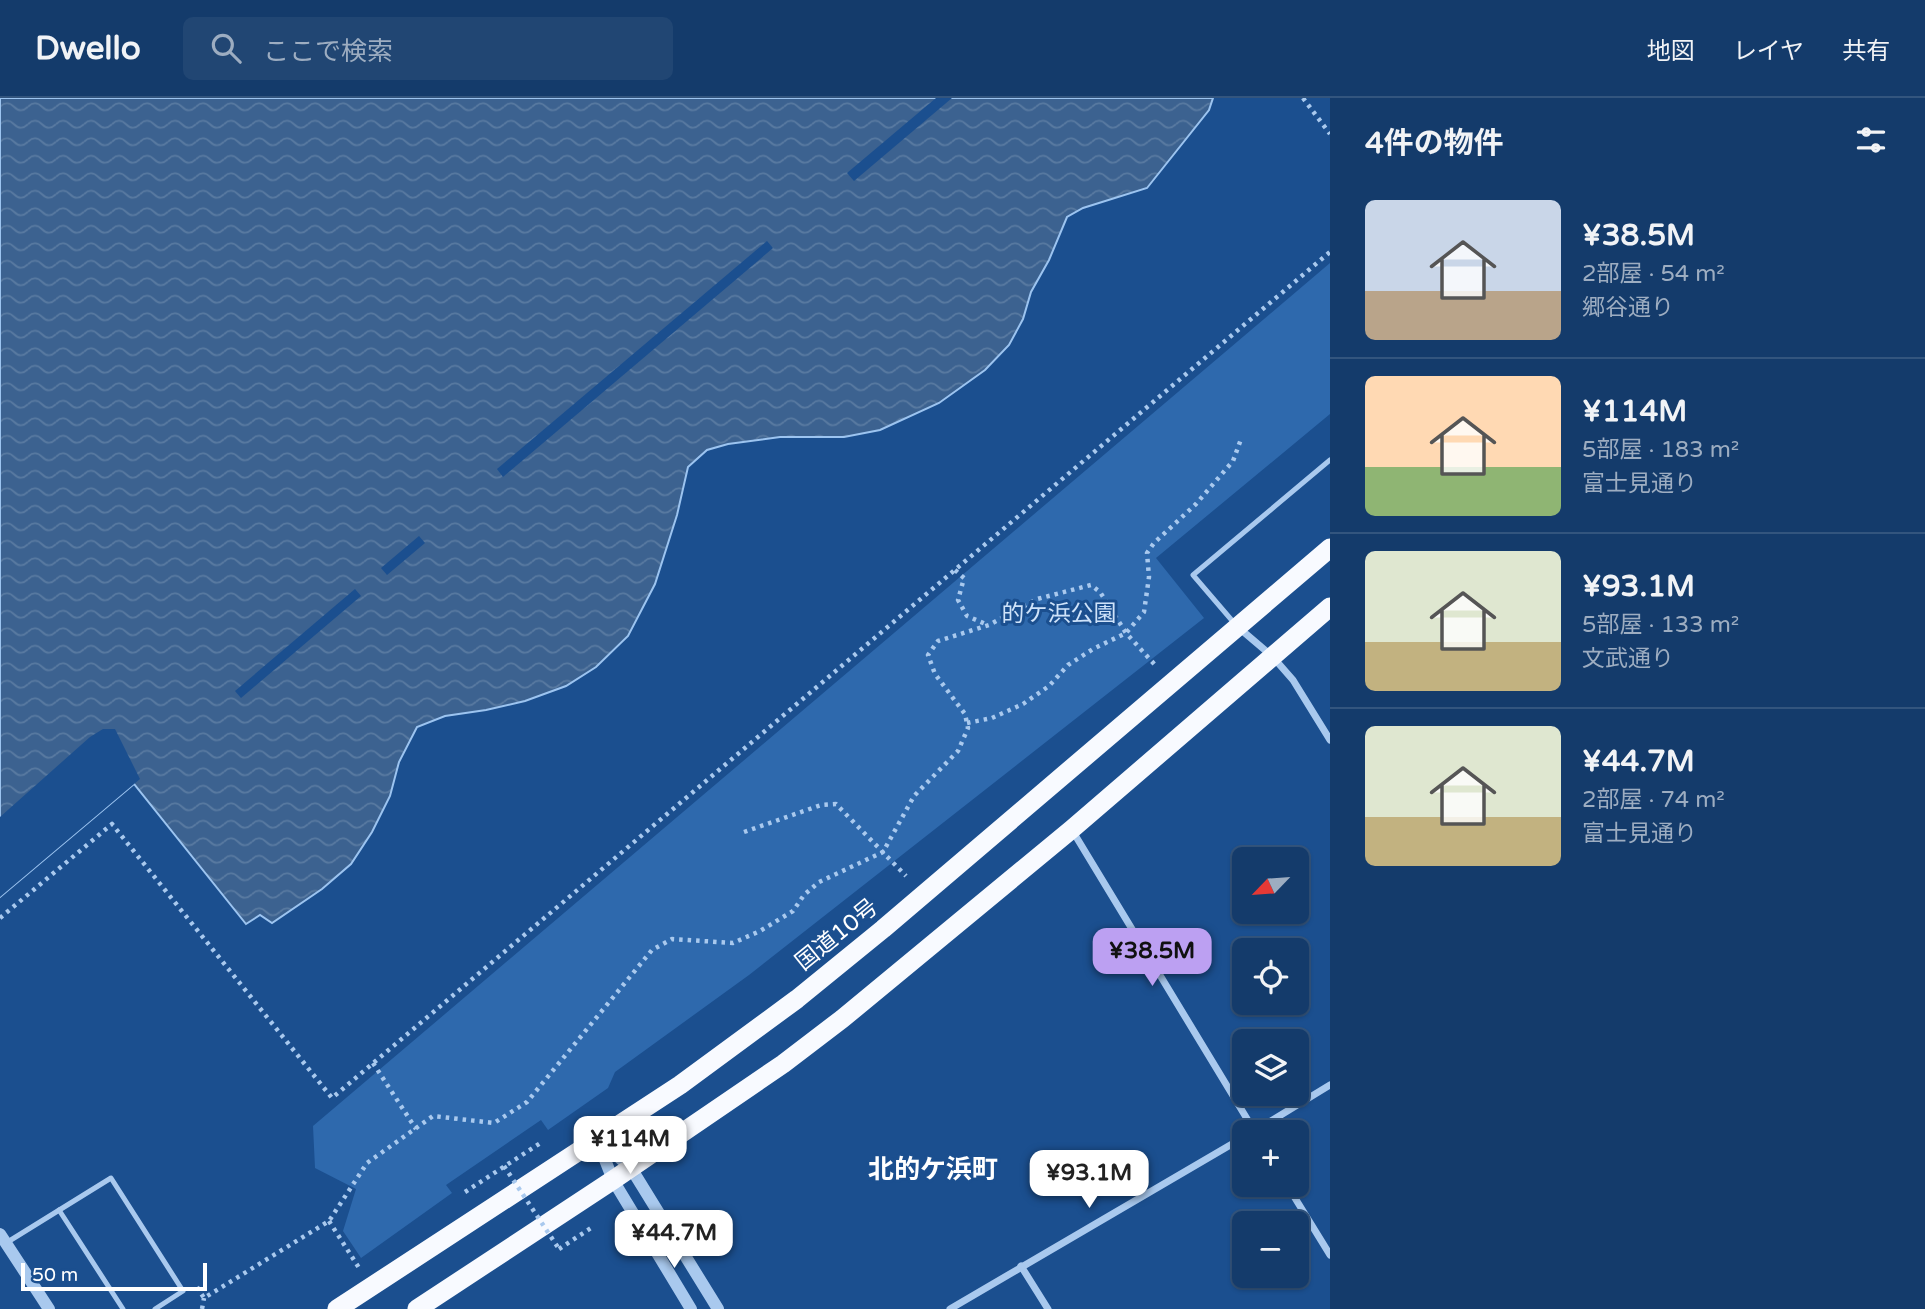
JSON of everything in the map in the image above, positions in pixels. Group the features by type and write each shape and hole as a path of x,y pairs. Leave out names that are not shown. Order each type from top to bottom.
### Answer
{"highway":[{"name":"国道10号","path":"337,1309 680,1085 797,999 883,929 1330,548"},
{"path":"417,1309 631,1168 783,1064 842,1019 1072,829 1330,607"}],"street":[{"path":"1237,626 1272,656 1293,680 1330,740"},
{"path":"1072,829 1247,1120"},
{"path":"1274,1120 1330,1086"},
{"path":"597,1138 631,1168 718,1309"},
{"path":"597,1138 613,1180 691,1309"},
{"path":"950,1309 1232,1144"},
{"path":"1294,1197 1330,1255"},
{"path":"3,1239 49,1309"},
{"path":"1021,1266 1048,1309"}],"lane":[{"path":"1237,626 1193,575 1330,460"},
{"path":"3,1239 59,1210 111,1178 183,1291 155,1309"},
{"path":"59,1210 122,1309"}],"path":[{"path":"1303,98 1330,134"},
{"path":"0,918 112,824 332,1098 1330,252"},
{"path":"967,723 992,718 1023,704 1049,686 1068,665 1126,633 1144,612 1149,577 1147,553 1154,543 1196,504 1233,461 1241,439"},
{"path":"955,570 964,578 958,600 967,616 989,625"},
{"path":"204,1298 329,1221 367,1163 433,1116 494,1123 527,1102 652,950 672,939 733,943 761,931 793,911 804,895 819,882 883,852 914,796 958,751 968,728 965,714 935,674 928,655 938,641 989,625 1037,599 1091,585 1100,593 1126,633 1156,666"},
{"path":"744,832 821,805 836,804 906,876"},
{"path":"373,1063 416,1129"},
{"path":"466,1192 541,1142"},
{"path":"504,1166 559,1250 594,1226"},
{"path":"329,1221 371,1286"},
{"path":"183,1291 195,1284 204,1298 202,1309"}],"green space":[{"name":"的ケ浜公園","path":"1330,263 1330,414 1156,558 1204,618 749,975 615,1072 608,1088 548,1130 541,1120 446,1185 452,1193 361,1258 343,1231 356,1189 315,1168 313,1126"}],"water":[{"path":"0,98 1213,98 1209,110 1147,188 1083,208 1067,217 1009,345 985,370 939,403 880,430 844,437 780,437 728,444 707,450 688,467 677,515 655,584 628,636 596,667 566,686 525,701 445,716 417,727 399,762 390,796 372,832 351,864 322,889 272,923 260,915 246,924 134,784 0,897"}],"pier":[{"path":"936,98 952,98 854,181 847,173"},
{"path":"767,241 773,248 503,477 497,469"},
{"path":"419,536 425,543 387,575 381,568"},
{"path":"355,589 361,596 241,698 235,691"},
{"path":"103,729 115,729 140,779 0,897 0,817 90,737"}],"district":[{"name":"北的ケ浜町","path":"933,1169"}]}
